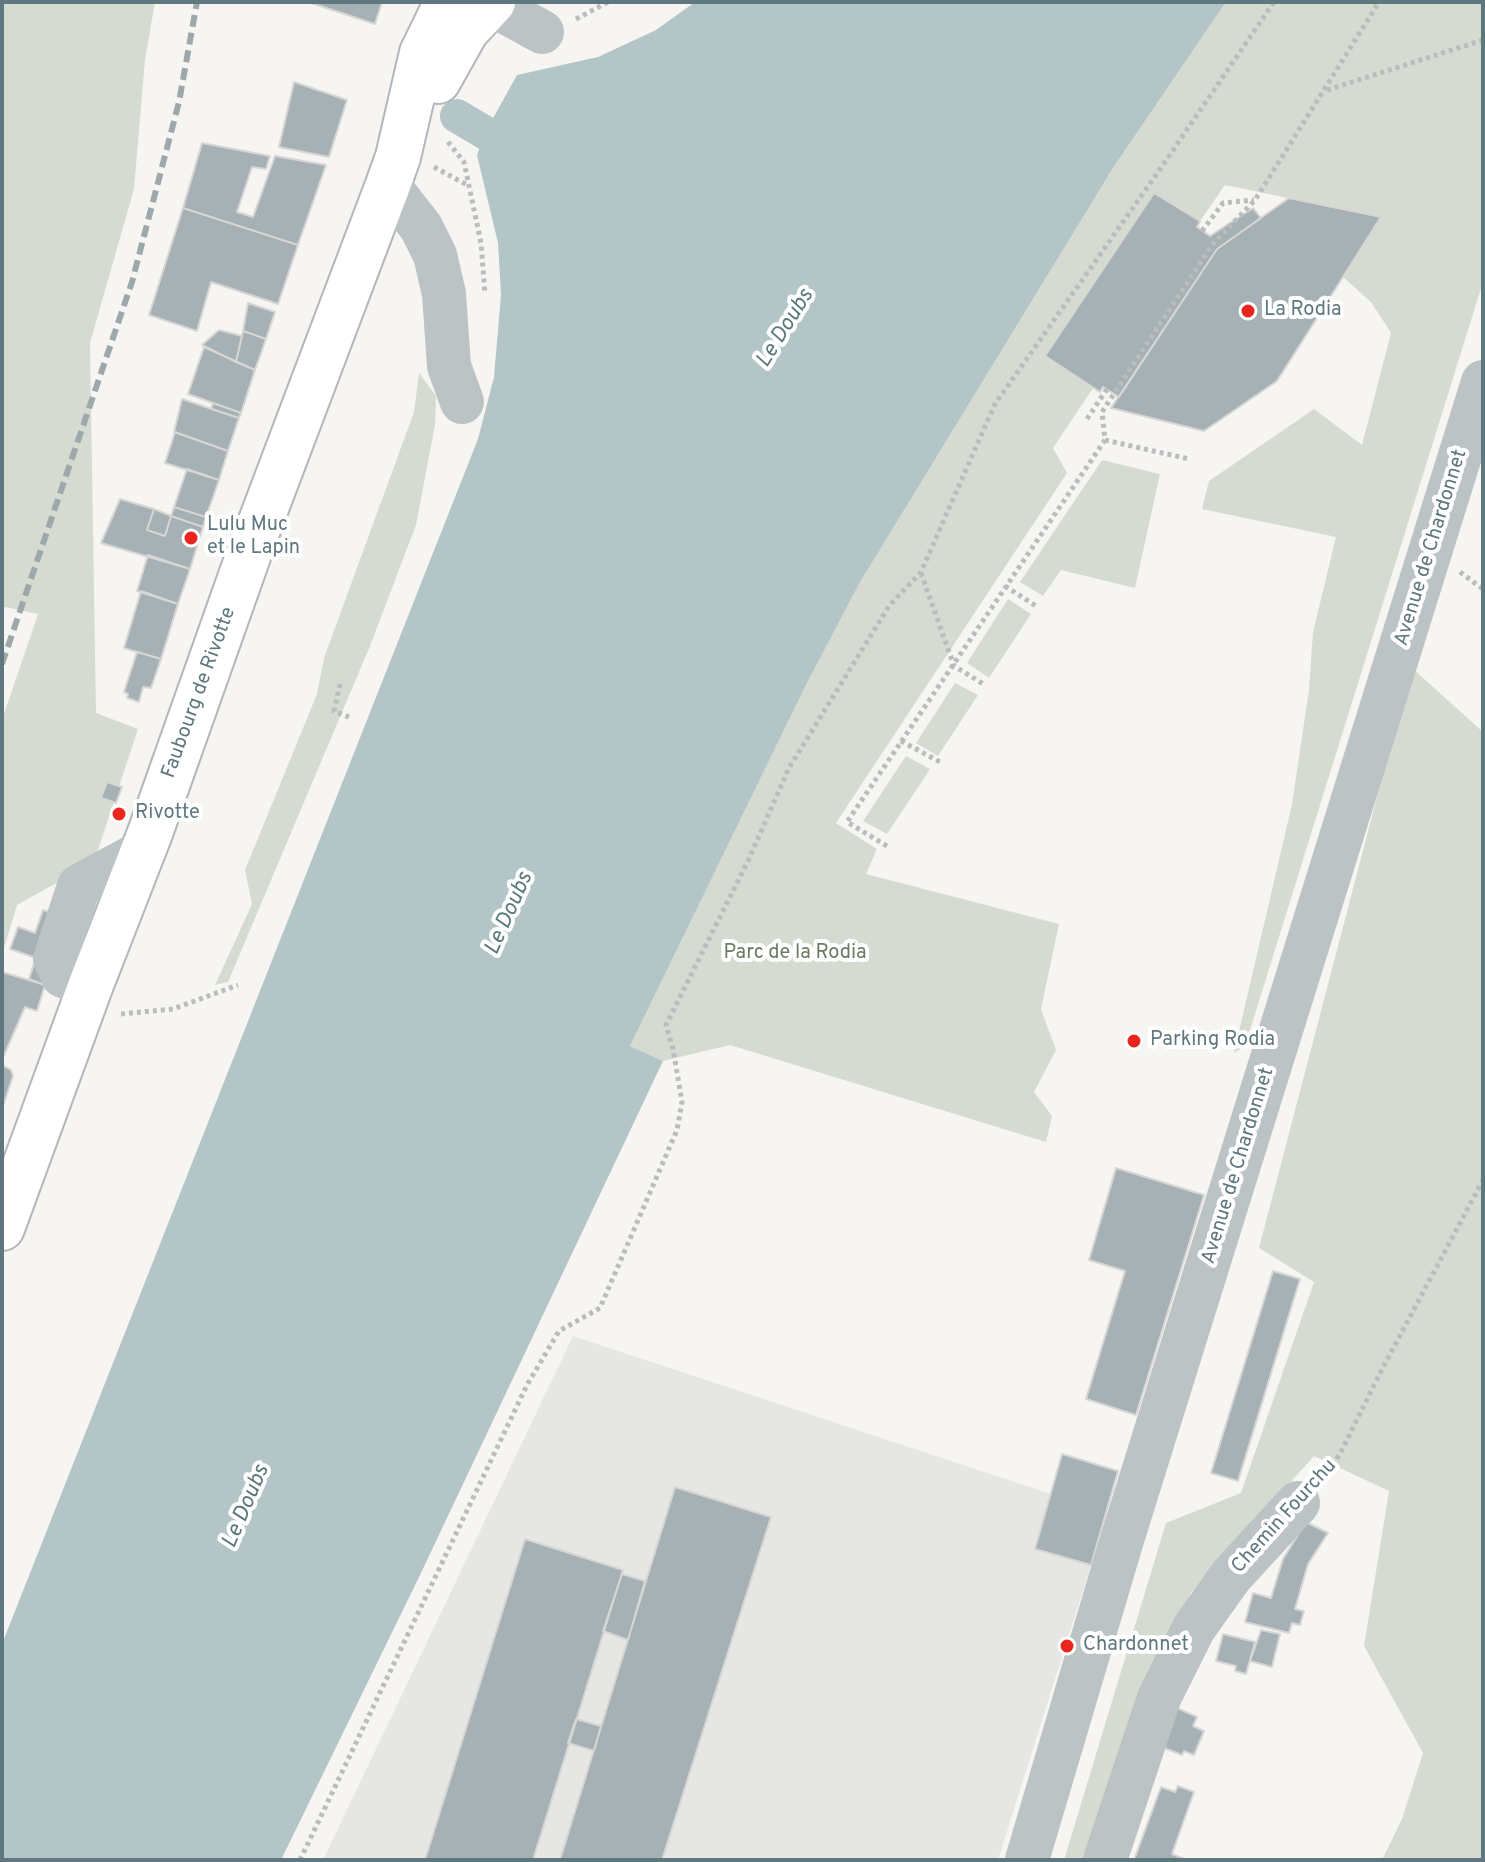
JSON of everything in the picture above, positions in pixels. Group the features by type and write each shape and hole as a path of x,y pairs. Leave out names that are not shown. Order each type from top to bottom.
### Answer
{"main road":[{"name":"Faubourg de Rivotte","path":"404,168 422,53 447,2"},
{"name":"Faubourg de Rivotte","path":"2,1228 103,1000 142,852 252,545 404,168 466,31 492,3"}],"street":[{"path":"492,3 542,32"},
{"path":"404,168 421,227 435,255 444,294 449,366 462,402"},
{"name":"Avenue de Chardonnet","path":"1027,1860 1130,1513 1483,382"},
{"name":"Chemin Fourchu","path":"1105,1860 1159,1698 1194,1628 1231,1576 1298,1503"}],"path":[{"path":"542,32 572,21 608,2"},
{"path":"300,1860 527,1385 559,1331 600,1308 677,1130 682,1102 666,1025 748,861 789,768 889,606 921,572 995,404 1274,2"},
{"path":"887,846 847,822 1105,440 1102,412 1212,245 1255,200 1379,2"},
{"path":"1326,90 1483,40"},
{"path":"404,168 469,186"},
{"path":"1202,231 1223,203 1255,200"},
{"path":"1087,419 1107,389"},
{"path":"1105,440 1189,459"},
{"path":"1450,564 1483,589"},
{"path":"921,572 954,666 985,685"},
{"path":"1005,586 1036,606"},
{"path":"340,684 334,711 349,717"},
{"path":"901,741 942,763"},
{"path":"103,1000 173,1009 238,985"},
{"name":"Chemin Fourchu","path":"1298,1503 1340,1454 1483,1180"}],"shaded area":[{"path":"573,1336 1051,1494 1035,1548 1091,1565 998,1860 323,1860"}],"green space":[{"path":"2,2 155,2 145,60 134,189 90,343 96,713 138,729 94,862 17,905 2,955 2,720 38,614 5,607 2,612"},
{"name":"Parc de la Rodia","path":"1226,2 1483,2 1483,282 1245,1046 1234,1053 1292,804 1309,690 1313,632 1336,537 1202,509 1209,481 1314,409 1362,445 1391,333 1371,302 1342,276 1380,217 1225,185 1200,221 1155,193 1046,356 1093,388 1053,448 1067,473 836,823 877,849 866,874 1059,924 1041,1009 1056,1050 1034,1092 1052,1116 1046,1142 730,1045 663,1061 630,1046 806,685 859,584 1113,168"},
{"path":"419,373 436,396 435,425 416,525 370,646 228,982 215,985 252,904 245,870 317,694 324,658 414,412"},
{"path":"1102,460 1160,474 1135,588 1061,570 1043,596 1020,582"},
{"path":"1008,599 1031,614 989,678 967,663"},
{"path":"1411,667 1483,732 1483,1860 1382,1860 1402,1819 1423,1753 1364,1646 1389,1491 1314,1456 1191,1593 1129,1720 1084,1860 1064,1860 1166,1523 1241,1493 1314,1282 1259,1248"},
{"path":"955,683 978,695 938,756 916,743"},
{"path":"906,756 930,769 887,834 863,821"}],"water":[{"name":"Le Doubs","path":"695,2 1226,2 1113,168 859,584 806,685 630,1046 663,1061 420,1575 281,1860 2,1860 2,1644 478,439 494,377 501,295 498,243 477,155 487,129 517,75 598,57 656,30"}],"building":[{"path":"308,2 382,2 375,24"},
{"path":"294,82 347,100 329,157 279,147"},
{"path":"202,143 270,156 266,169 252,167 237,212 253,217 275,156 326,165 298,245 183,208"},
{"path":"1154,193 1200,221 1197,227 1210,236 1253,208 1261,218 1217,249 1119,397 1103,387 1100,392 1045,356"},
{"name":"La Rodia","path":"1289,198 1381,217 1277,381 1204,431 1111,408 1217,249"},
{"path":"183,208 298,245 278,304 211,282 197,331 149,315"},
{"path":"248,303 275,312 266,339 243,331"},
{"path":"219,330 242,336 236,362 202,345"},
{"path":"243,331 266,339 255,370 236,362"},
{"path":"204,347 255,370 241,413 188,394"},
{"path":"182,399 239,418 228,451 174,432"},
{"path":"213,403 241,413 239,418 211,409"},
{"path":"175,432 228,451 219,480 165,463"},
{"path":"187,469 219,480 206,517 174,507"},
{"path":"120,499 154,509 147,530 165,536 171,516 203,527 190,569 101,543"},
{"path":"174,507 206,517 203,527 171,516"},
{"path":"154,509 171,516 165,536 147,530"},
{"path":"148,555 190,569 178,604 137,591"},
{"path":"141,591 178,604 161,659 124,648"},
{"path":"137,652 161,659 151,688 143,687 139,702 127,698 128,694 124,692"},
{"path":"107,782 122,787 116,803 101,798"},
{"path":"43,910 78,922 45,985 29,979 36,958 10,949 18,927 35,933"},
{"path":"2,972 45,985 37,1011 25,1007 2,1060"},
{"path":"2,1065 11,1070 13,1076 2,1109"},
{"path":"1116,1168 1204,1195 1136,1415 1086,1399 1125,1271 1089,1260"},
{"path":"1273,1271 1300,1279 1238,1481 1211,1473"},
{"path":"1062,1454 1118,1471 1091,1565 1035,1549"},
{"path":"675,1487 771,1517 662,1860 560,1860"},
{"path":"1306,1522 1328,1533 1308,1564 1295,1609 1304,1611 1300,1625 1292,1623 1289,1633 1245,1622 1253,1593 1271,1598 1283,1559"},
{"path":"525,1539 623,1570 533,1860 425,1860"},
{"path":"622,1574 645,1581 628,1640 603,1631"},
{"path":"1261,1630 1280,1634 1272,1667 1250,1661"},
{"path":"1223,1634 1255,1642 1246,1674 1235,1671 1236,1666 1216,1661"},
{"path":"1175,1707 1197,1717 1193,1726 1204,1731 1194,1755 1184,1751 1182,1755 1159,1746"},
{"path":"576,1719 601,1726 594,1751 568,1743"},
{"path":"1178,1786 1194,1792 1172,1854 1187,1860 1134,1860 1161,1787 1175,1792"}],"waterway":[{"path":"457,116 499,141 519,165"}],"railway":[{"path":"2,664 132,282 179,102 197,2"}],"place":[{"name":"La Rodia","path":"1248,311"},
{"name":"Lulu Muc et le Lapin","path":"191,538"},
{"name":"Rivotte","path":"119,814"},
{"name":"Parking Rodia","path":"1134,1041"},
{"name":"Chardonnet","path":"1067,1646"}]}
